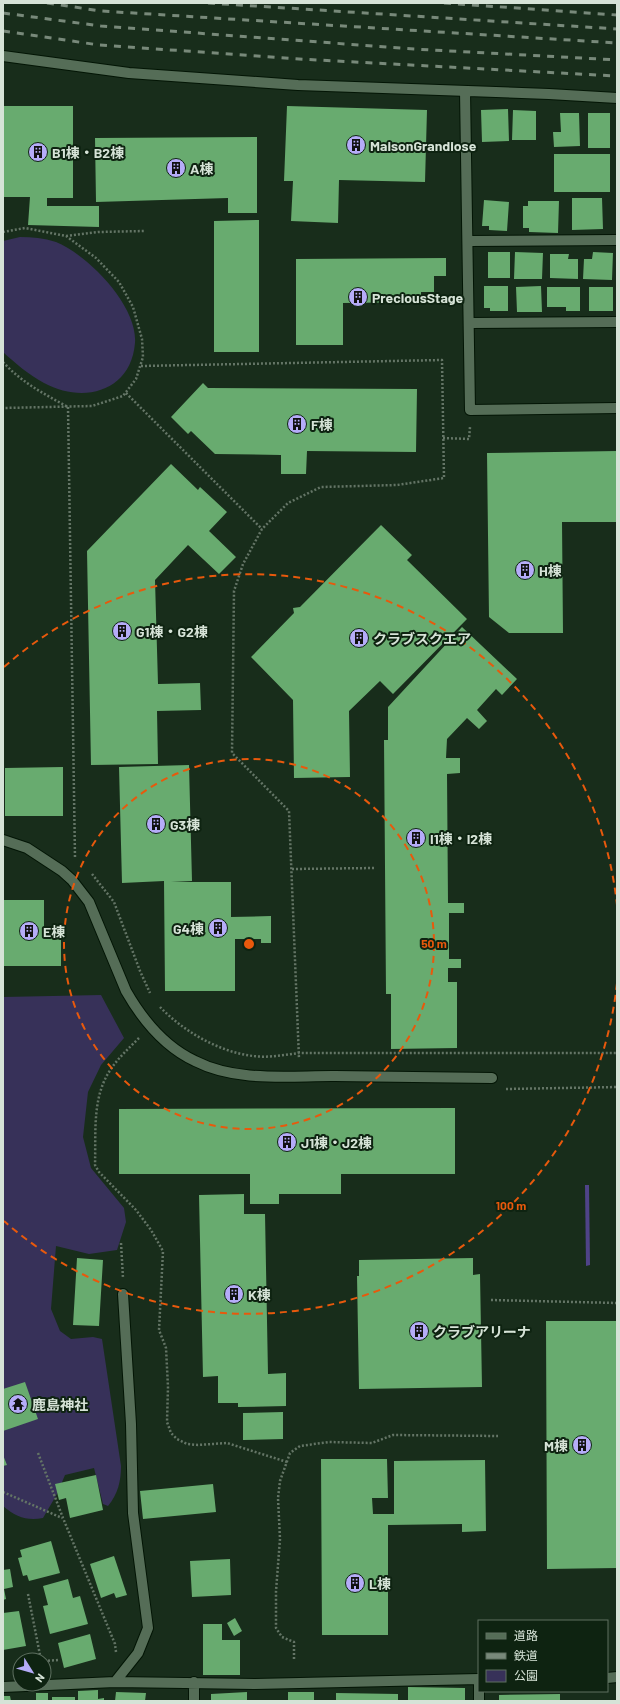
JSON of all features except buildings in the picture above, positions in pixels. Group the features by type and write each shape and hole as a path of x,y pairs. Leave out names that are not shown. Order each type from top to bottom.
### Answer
{"street":[{"path":"3,56 129,73 298,85 617,98"},
{"path":"465,91 469,240 470,410 617,408"},
{"path":"469,240 617,240"},
{"path":"470,322 617,322"},
{"path":"3,840 26,848 62,870 72,880 89,902 126,991 134,1004 148,1023 175,1049 194,1061 237,1075 492,1078"},
{"path":"115,1682 138,1653 148,1628 133,1513 131,1424 123,1294"},
{"path":"3,1687 115,1682 255,1684 478,1679"},
{"path":"194,1682 194,1701"}],"path":[{"path":"3,232 25,228 66,236 98,232 145,231"},
{"path":"3,408 92,406 123,396 136,379 143,357 142,340 133,306 118,282 96,258 66,236"},
{"path":"140,366 442,360 444,478 397,485 321,487 288,503 262,529 243,564 234,591 232,753 289,811 300,1076"},
{"path":"3,362 10,370 39,392 68,407"},
{"path":"126,393 262,529"},
{"path":"62,870 75,858 68,407"},
{"path":"443,438 469,439 470,410"},
{"path":"70,855 79,862"},
{"path":"292,869 376,868"},
{"path":"88,870 114,902 140,971 154,998"},
{"path":"157,1003 174,1020 205,1040 227,1050 253,1056 277,1056 299,1053 617,1053"},
{"path":"139,1037 118,1059 108,1073 99,1096 96,1112 95,1165 99,1172 136,1210 151,1230 163,1251 159,1330 166,1348 168,1387 166,1422 171,1433 177,1439 187,1444 198,1445 227,1443 287,1462"},
{"path":"501,1090 617,1087"},
{"path":"121,1243 123,1294"},
{"path":"492,1300 617,1303"},
{"path":"294,1659 294,1642 282,1636 276,1628 276,1592 280,1539 278,1498 290,1453 300,1446 329,1442 372,1443 393,1435 498,1436"},
{"path":"38,1453 115,1644 117,1661 115,1682"},
{"path":"3,1492 63,1518"},
{"path":"28,1594 41,1652"},
{"path":"52,1660 59,1660"}],"green space":[{"path":"20,237 56,242 69,249 96,270 120,298 134,329 135,343 132,360 125,373 115,383 103,389 89,392 74,392 59,389 44,383 33,376 17,365 3,352 3,241"},
{"path":"101,995 124,1038 101,1065 88,1092 83,1137 91,1168 124,1208 126,1222 117,1250 89,1254 56,1246 51,1309 60,1331 71,1339 93,1337 102,1339 121,1466 120,1477 117,1492 108,1506 103,1504 94,1468 65,1475 57,1494 43,1518 32,1519 12,1513 3,1506 3,997"}],"shaded area":[{"path":"585,1185 589,1185 590,1265 586,1266"}],"railway":[{"path":"47,3 101,11 617,43"},
{"path":"208,3 617,29"},
{"path":"444,3 617,15"},
{"path":"3,13 101,26 414,49 617,60"},
{"path":"3,31 99,45 299,59 617,76"}],"place":[{"name":"MaisonGrandiose","path":"356,145"},
{"name":"B1棟・B2棟","path":"38,152"},
{"name":"A棟","path":"176,168"},
{"name":"PreciousStage","path":"358,297"},
{"name":"F棟","path":"297,424"},
{"name":"H棟","path":"525,570"},
{"name":"G1棟・G2棟","path":"122,631"},
{"name":"クラブスクエア","path":"359,638"},
{"name":"G3棟","path":"156,824"},
{"name":"I1棟・I2棟","path":"416,838"},
{"name":"G4棟","path":"218,928"},
{"name":"E棟","path":"29,931"},
{"name":"J1棟・J2棟","path":"287,1142"},
{"name":"K棟","path":"234,1294"},
{"name":"クラブアリーナ","path":"419,1331"},
{"name":"鹿島神社","path":"18,1404"},
{"name":"M棟","path":"582,1445"},
{"name":"L棟","path":"355,1583"}]}
